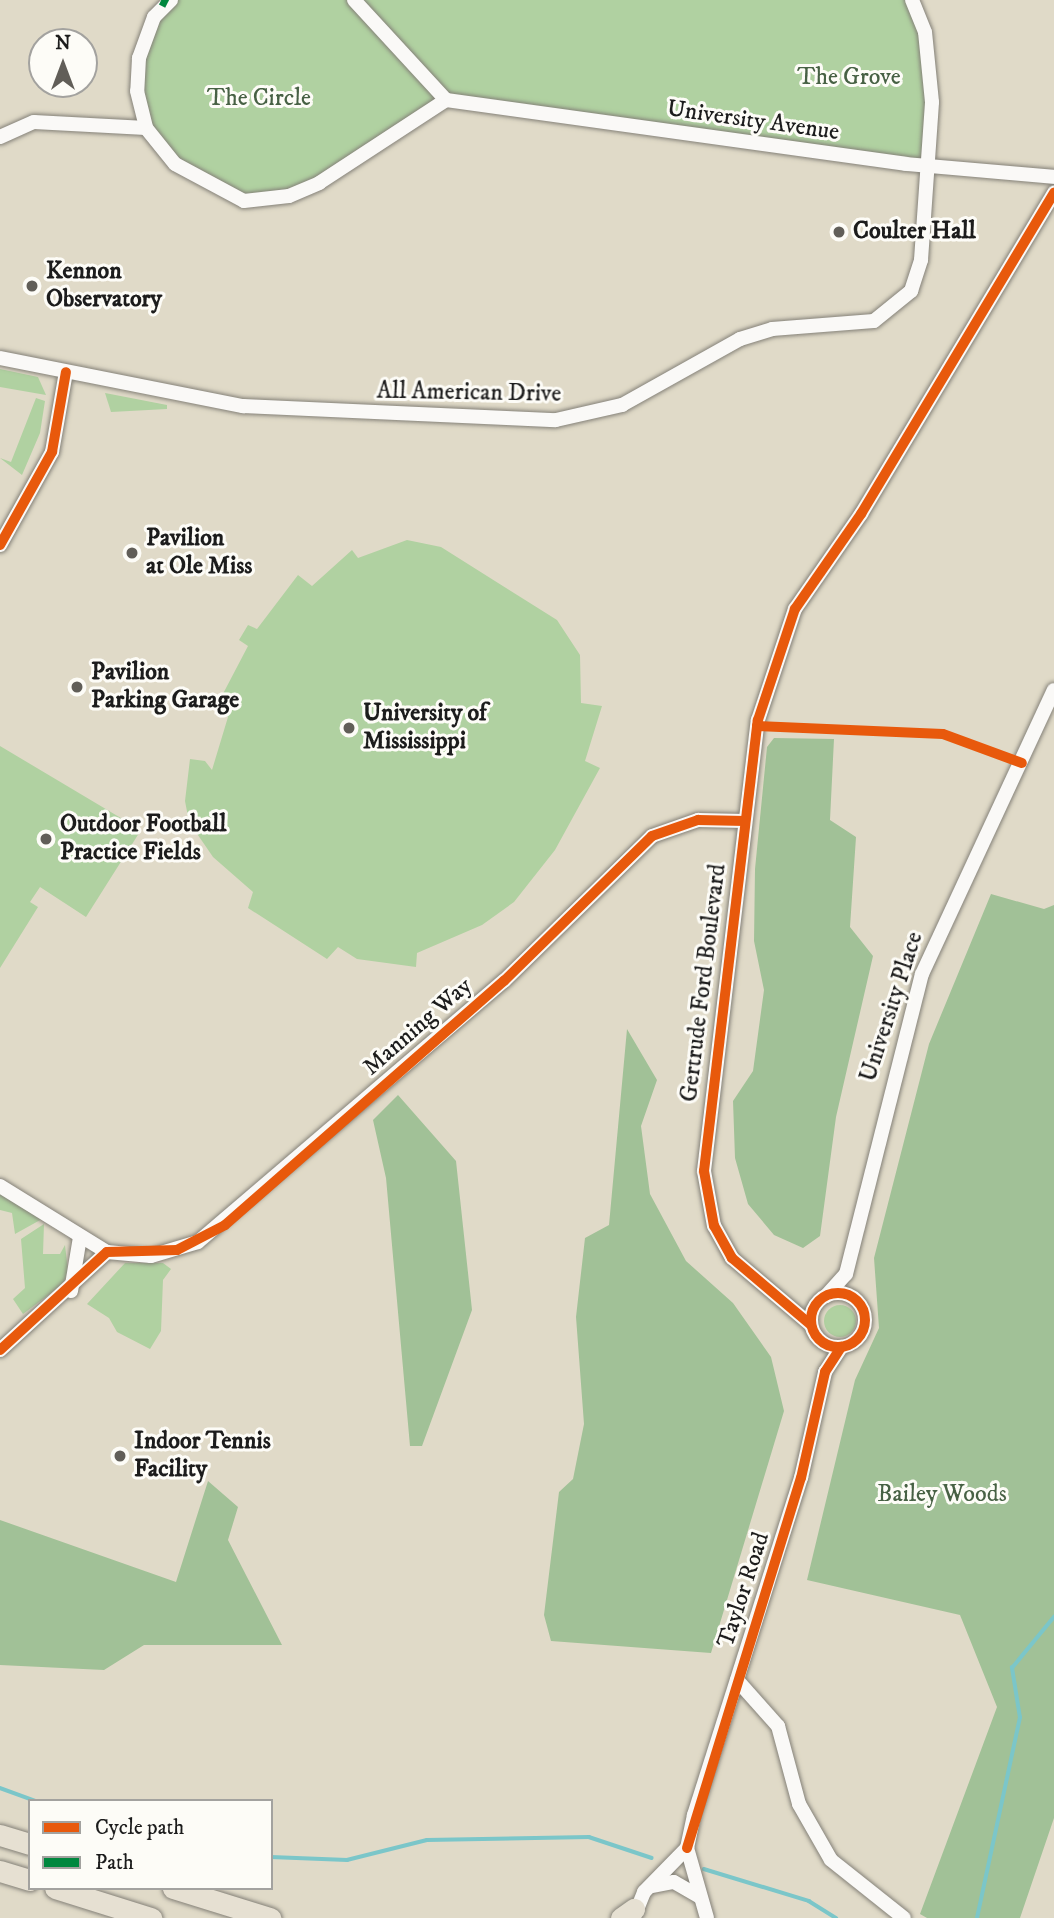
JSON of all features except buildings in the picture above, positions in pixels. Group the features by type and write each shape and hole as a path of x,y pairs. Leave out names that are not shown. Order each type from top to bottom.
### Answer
{"highway":[{"path":"0,1835 28,1843"},
{"path":"0,1871 28,1879"},
{"path":"61,1890 152,1918"},
{"path":"179,1890 270,1918"}],"street":[{"path":"171,0 154,16 139,58 137,91 146,128 175,164 209,187 244,201 264,199 319,183 446,100 354,0"},
{"name":"All American Drive","path":"0,358 277,410 575,417 667,384 740,339 772,329 874,321 901,303 921,260 928,167 927,46 912,0"},
{"name":"University Avenue","path":"446,100 928,167 1054,177"},
{"path":"0,137 34,122 146,128"},
{"name":"Gertrude Ford Boulevard","path":"814,1331 794,1306 732,1258 714,1226 704,1171 745,821 768,677 795,609 861,514 1054,193"},
{"path":"0,545 52,452 66,372"},
{"name":"University Place","path":"821,1300 846,1274 922,974 1054,690"},
{"name":"Manning Way","path":"0,1186 107,1252 151,1256 177,1250 225,1225 504,981 652,836 698,820 745,821"},
{"path":"71,1291 80,1237"},
{"path":"0,1350 71,1291 107,1252"},
{"path":"814,1331 841,1347 861,1334 864,1317 846,1274"},
{"path":"794,1306 843,1294 858,1302"},
{"path":"821,1300 814,1331 825,1372"},
{"name":"Taylor Road","path":"687,1847 801,1478 825,1372 841,1347"},
{"path":"737,1680 778,1726 799,1804 831,1860 904,1918"},
{"path":"630,1915 687,1847"},
{"path":"687,1847 707,1918"},
{"path":"652,1886 685,1884 702,1900"}],"green space":[{"name":"The Grove","path":"171,0 912,0 925,32 928,167 446,100 319,183 244,201 209,187 146,128 139,58"},
{"path":"0,369 38,377 46,395 0,387"},
{"path":"105,393 167,405 167,409 111,412"},
{"path":"36,398 45,401 40,433 22,475 0,458 11,462"},
{"path":"407,540 441,547 557,620 580,655 581,703 602,706 585,761 600,768 555,850 514,902 482,925 417,953 416,967 357,959 338,947 327,959 248,908 253,892 213,857 189,822 185,801 190,759 205,761 212,770 228,717 215,709 248,646 239,640 248,625 257,629 298,575 312,586 352,550 358,558"},
{"path":"774,738 834,739 830,820 856,837 850,927 873,956 836,1117 820,1236 803,1248 774,1235 748,1204 735,1158 733,1101 753,1071 764,990 754,941 755,869 767,747"},
{"path":"0,746 141,830 86,917 40,887 30,902 38,907 0,968"},
{"name":"Bailey Woods","path":"991,894 1044,909 1054,905 1054,1818 1020,1918 927,1918 920,1914 997,1707 960,1615 807,1580 855,1380 879,1328 874,1258 929,1044"},
{"path":"627,1029 657,1080 641,1126 650,1194 686,1261 733,1303 771,1357 784,1411 711,1653 551,1641 544,1615 559,1492 573,1479 584,1424 576,1317 585,1238 609,1225"},
{"path":"398,1095 456,1161 472,1310 422,1446 410,1446 386,1178 373,1120"},
{"path":"0,1191 42,1219 15,1234 12,1213 0,1210"},
{"path":"44,1224 43,1254 60,1254 65,1245 68,1271 63,1284 23,1314 13,1299 25,1288 21,1239"},
{"path":"125,1263 163,1263 171,1269 163,1280 161,1331 150,1349 117,1332 109,1318 87,1304"},
{"path":"840,1305 851,1310 856,1321 851,1332 840,1337 829,1332 824,1321 829,1310"},
{"path":"208,1481 238,1507 228,1540 282,1645 144,1645 104,1670 0,1665 0,1520 176,1582"}],"waterway":[{"path":"977,1918 1020,1718 1012,1668 1054,1617"},
{"path":"0,1788 30,1799"},
{"path":"273,1857 347,1860 427,1840 589,1837 652,1858"},
{"path":"704,1869 809,1901 836,1918"}],"marked path":[{"path":"161,0 167,3"}],"cycle path":[{"path":"811,1325 732,1258 714,1226 704,1171 758,720 795,609 861,514 1054,193"},
{"path":"0,545 52,452 66,372"},
{"path":"757,726 943,734 1022,763"},
{"path":"0,1350 107,1252 177,1250 225,1225 504,981 652,836 698,820 745,821"},
{"path":"838,1293 857,1301 865,1320 857,1339 838,1347 819,1339 811,1320 819,1301 838,1293"},
{"path":"687,1848 801,1478 825,1372 841,1347"}],"place":[{"name":"Coulter Hall","path":"839,232"},
{"name":"Kennon Observatory","path":"32,286"},
{"name":"Pavilion at Ole Miss","path":"132,553"},
{"name":"Pavilion Parking Garage","path":"77,687"},
{"name":"University of Mississippi","path":"349,728"},
{"name":"Outdoor Football Practice Fields","path":"46,839"},
{"name":"Indoor Tennis Facility","path":"120,1456"}],"park label":[{"name":"The Circle","path":"259,99"}]}
